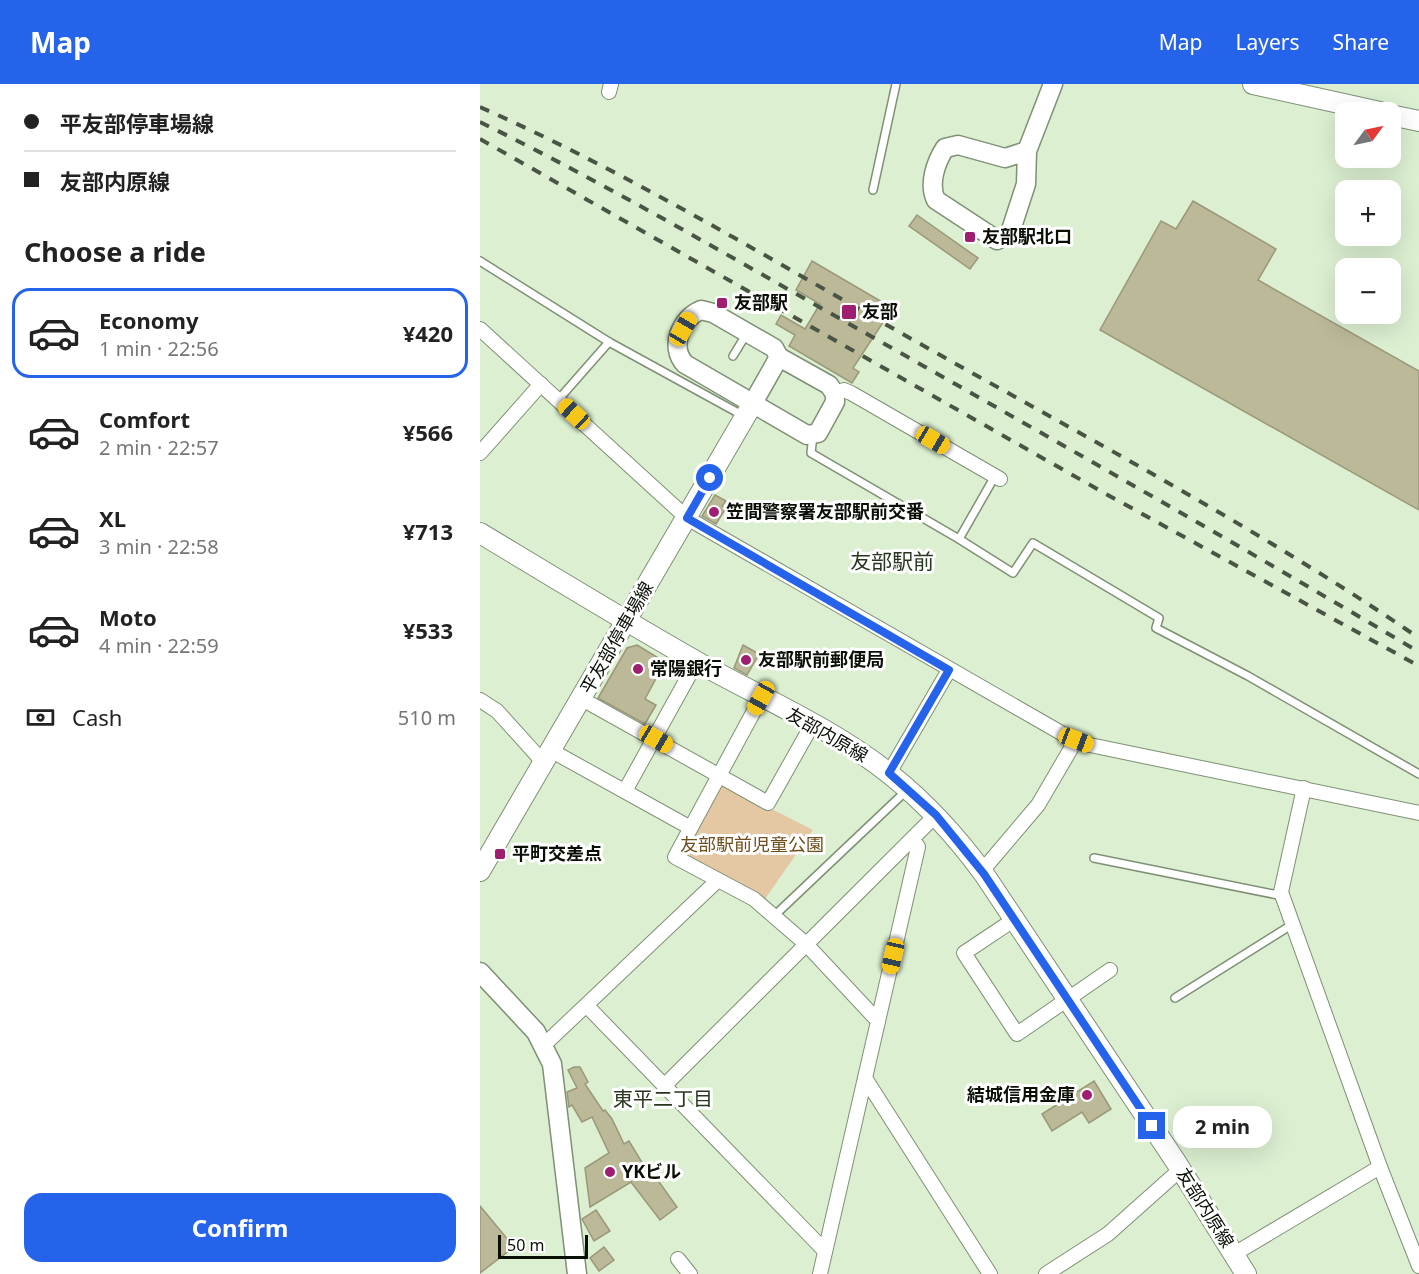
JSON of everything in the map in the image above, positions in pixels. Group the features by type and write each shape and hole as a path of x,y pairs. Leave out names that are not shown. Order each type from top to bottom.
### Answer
{"main road":[{"path":"1253,84 1335,102"},
{"path":"1401,117 1419,121"},
{"name":"平友部停車場線","path":"480,871 749,410"},
{"name":"友部内原線","path":"480,533 627,622 812,725 889,773 936,815 982,872 1015,919 1181,1169 1246,1274"}],"street":[{"path":"1026,177 1005,158 958,145 945,148 933,178 932,192 936,200 997,240 1010,233 1026,177 1027,151 1053,84"},
{"path":"1005,158 1027,151"},
{"path":"701,310 747,333 774,348 779,357 830,386 835,394 835,402 818,433 807,435 749,410 685,363 676,348 676,343 691,316 701,310"},
{"path":"480,329 687,518 949,670 1076,740 1090,745 1419,813"},
{"path":"749,410 779,357"},
{"path":"480,453 541,384"},
{"path":"835,394 844,390 851,393 997,477"},
{"path":"625,791 697,662"},
{"path":"889,773 949,670"},
{"path":"761,698 675,857 754,899 806,944 878,1021"},
{"path":"582,699 768,803 812,725"},
{"path":"480,700 497,711 548,757 625,791 689,828"},
{"path":"982,872 1038,805 1076,740"},
{"path":"1304,788 1281,892 1380,1167 1419,1266"},
{"path":"664,1086 936,815"},
{"path":"820,1274 918,847 913,839"},
{"path":"544,1045 717,881"},
{"path":"1015,919 964,953 1017,1034 1069,1001 1110,970"},
{"path":"480,972 527,1020 544,1045 556,1080 577,1274"},
{"path":"587,1006 825,1251"},
{"path":"865,1078 990,1274"},
{"path":"1233,1254 1380,1167"},
{"path":"1046,1274 1108,1234 1181,1169"},
{"path":"678,1259 690,1274"}],"lane":[{"path":"873,190 896,84"},
{"path":"480,261 609,342 749,410"},
{"path":"733,356 747,333"},
{"path":"558,400 609,342"},
{"path":"813,435 811,453 1013,573 1033,543 1160,618 1156,628 1248,676 1419,774"},
{"path":"959,539 997,477"},
{"path":"774,916 908,789"},
{"path":"1094,858 1283,896"},
{"path":"1175,998 1293,924"}],"green space":[{"name":"友部駅前児童公園","path":"721,783 813,830 765,899 683,853"}],"building":[{"path":"1193,201 1276,249 1258,280 1419,371 1419,510 1100,330 1161,221 1176,229"},
{"path":"917,215 978,258 970,269 909,226"},
{"path":"812,261 889,306 881,320 884,321 853,368 859,372 852,383 789,346 795,335 776,324 781,315 805,329 820,304 796,290"},
{"name":"笠間警察署友部駅前交番","path":"715,495 726,501 722,506 726,508 716,524 702,516"},
{"path":"637,645 665,662 645,699 656,705 645,724 598,698 627,648"},
{"path":"743,645 759,654 747,675 734,668"},
{"path":"580,1067 588,1082 585,1084 603,1111 605,1110 612,1119 624,1144 629,1141 649,1174 652,1172 677,1207 660,1220 631,1182 590,1207 585,1168 609,1153 592,1117 582,1122 572,1105 569,1107 567,1092 577,1088 568,1070"},
{"name":"結城信用金庫","path":"1094,1081 1111,1109 1089,1123 1082,1112 1052,1131 1042,1114"},
{"path":"480,1206 514,1247 480,1273"},
{"path":"596,1210 610,1231 594,1241 582,1219"},
{"path":"604,1247 614,1260 599,1271 590,1258"}],"railway":[{"path":"480,107 537,133 705,221 1112,451 1298,560 1419,638"},
{"path":"480,122 624,197 719,250 1280,570 1419,652"},
{"path":"480,139 1106,494 1419,666"}],"place":[{"name":"友部駅北口","path":"970,237"},
{"name":"友部駅","path":"722,303"},
{"name":"友部","path":"849,312"},
{"name":"笠間警察署友部駅前交番","path":"714,512"},
{"name":"友部駅前郵便局","path":"746,660"},
{"name":"常陽銀行","path":"638,669"},
{"name":"平町交差点","path":"500,854"},
{"name":"結城信用金庫","path":"1087,1095"},
{"name":"YKビル","path":"610,1172"}],"district":[{"name":"友部駅前","path":"892,562"},
{"name":"東平二丁目","path":"663,1099"}],"route":[{"path":"710,478 687,518 949,670 889,773 921,800 968,852 1152,1126"}]}
